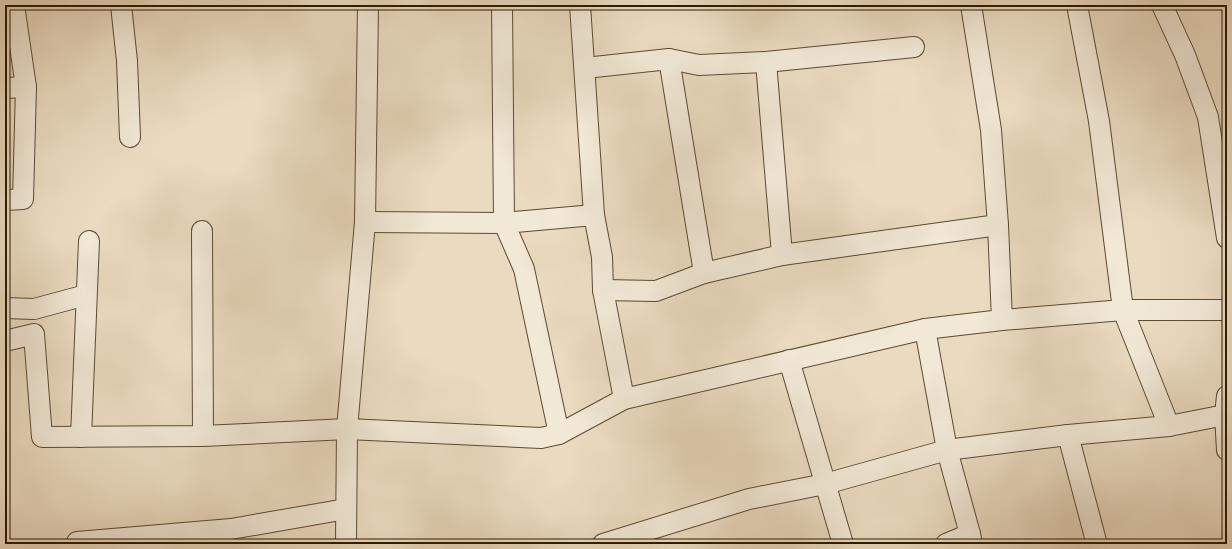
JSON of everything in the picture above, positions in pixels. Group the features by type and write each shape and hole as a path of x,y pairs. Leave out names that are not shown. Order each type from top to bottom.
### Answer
{"street":[{"path":"5,200 24,200 26,87 12,37 14,5"},
{"path":"121,5 127,61 130,137"},
{"path":"346,544 347,429 365,222 368,5"},
{"path":"502,5 504,223 524,269 559,434"},
{"path":"580,5 594,215 602,257 603,290 624,400"},
{"path":"971,5 991,130 998,225 1002,320"},
{"path":"1077,5 1098,121 1123,310 1169,426"},
{"path":"1162,5 1185,55 1208,117 1227,238"},
{"path":"585,68 669,59 699,65 766,62 914,47"},
{"path":"669,59 704,273"},
{"path":"766,62 782,254"},
{"path":"5,88 26,87"},
{"path":"365,222 504,223 594,215"},
{"path":"603,290 656,291 704,273 782,254 998,225"},
{"path":"202,231 203,436"},
{"path":"81,437 89,241"},
{"path":"5,308 34,309 86,296"},
{"path":"5,341 34,334 42,437 203,436 347,429 541,438 559,434 624,400 925,329 1002,320 1123,310 1227,310"},
{"path":"925,329 947,450 971,539 946,544"},
{"path":"789,360 843,544"},
{"path":"603,544 749,499 825,484 947,450 1068,435 1169,426 1226,406 1227,450"},
{"path":"1068,435 1096,541"},
{"path":"77,542 233,536 346,509"}]}
